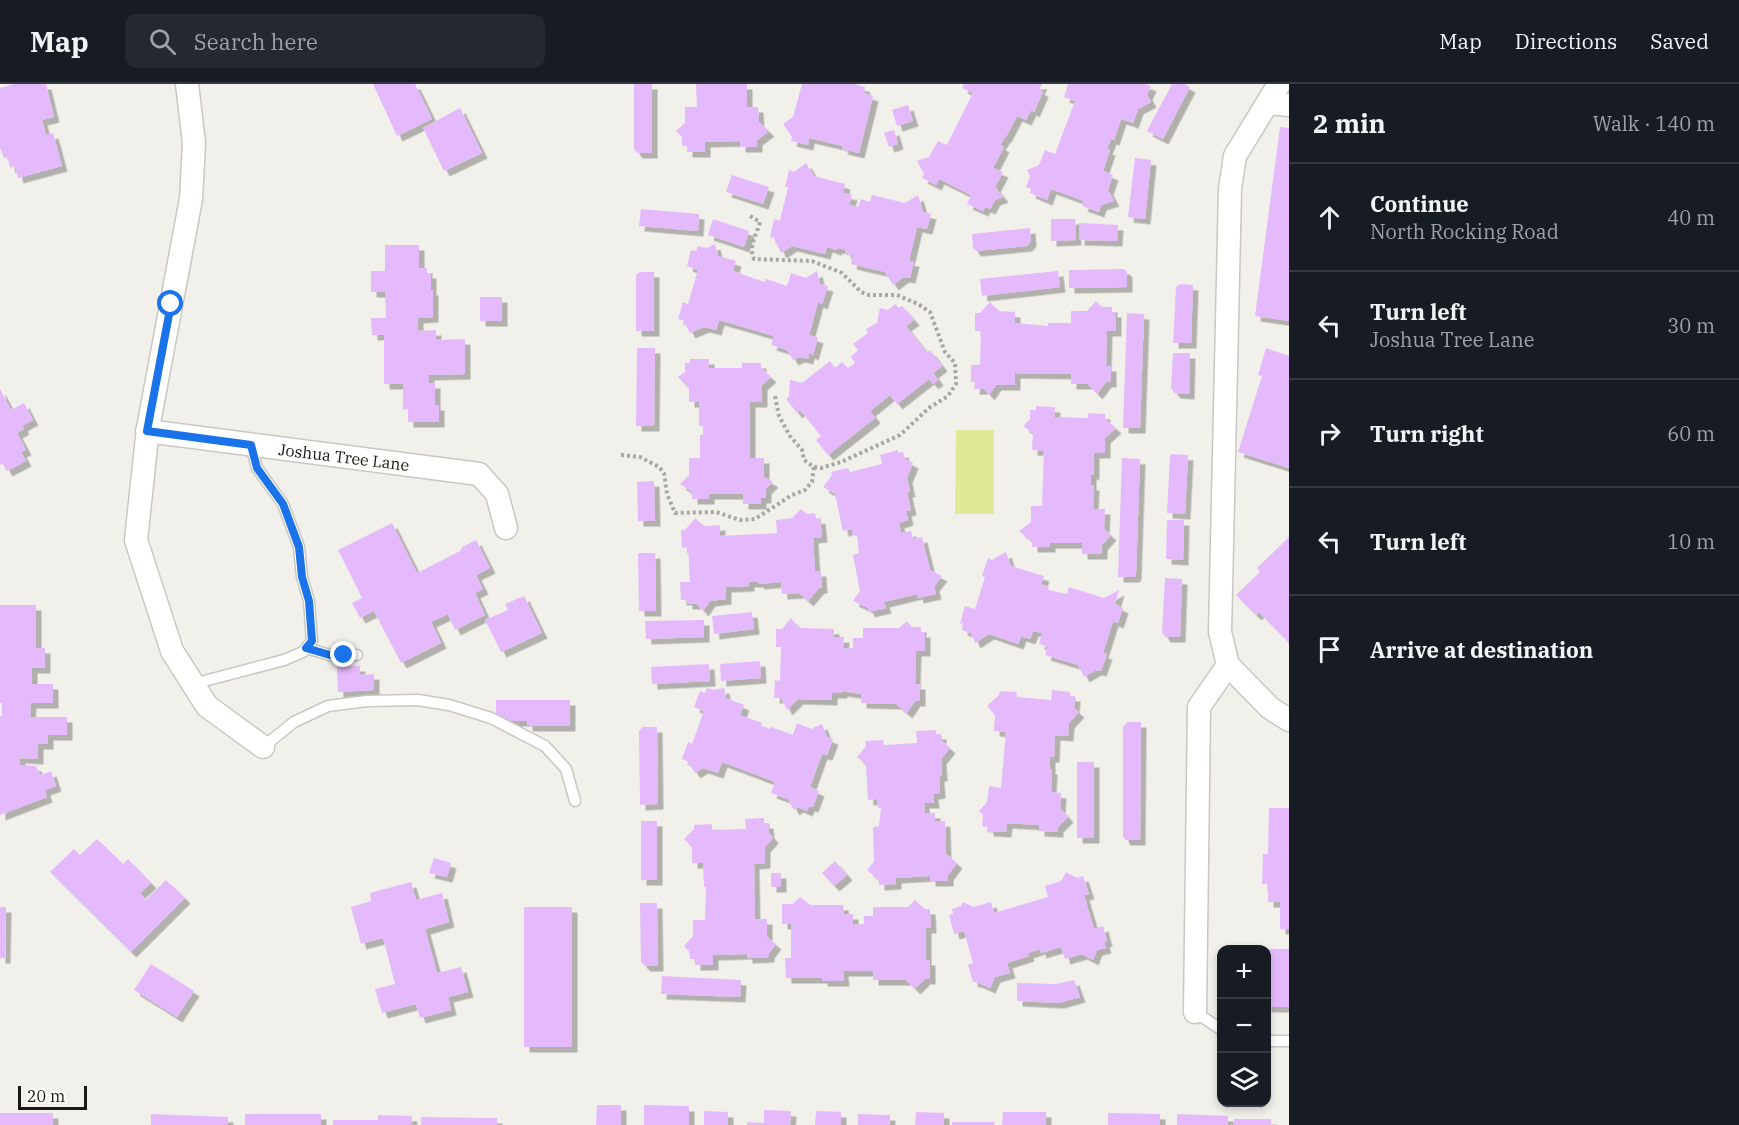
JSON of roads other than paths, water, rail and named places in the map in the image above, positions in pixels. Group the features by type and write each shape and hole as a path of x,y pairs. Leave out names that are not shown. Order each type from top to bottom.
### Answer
{"street":[{"path":"187,84 194,143 190,208 157,369 147,431 136,540 172,651 207,706 263,747"},
{"path":"1278,97 1235,156 1230,189 1220,632 1228,665 1270,708 1289,720"},
{"name":"Joshua Tree Lane","path":"147,431 479,474 497,494 506,528"},
{"path":"1195,1012 1199,707 1228,665"}],"lane":[{"path":"193,684 284,660 303,652 312,641 312,622 302,577 299,547 283,504 257,468 251,445"},
{"path":"306,648 330,655 357,655"},
{"path":"263,747 294,722 328,706 367,701 418,700 449,705 491,718 545,746 566,769 575,801"},
{"path":"1195,1012 1217,1027"},
{"path":"1271,1041 1289,1041"}]}
